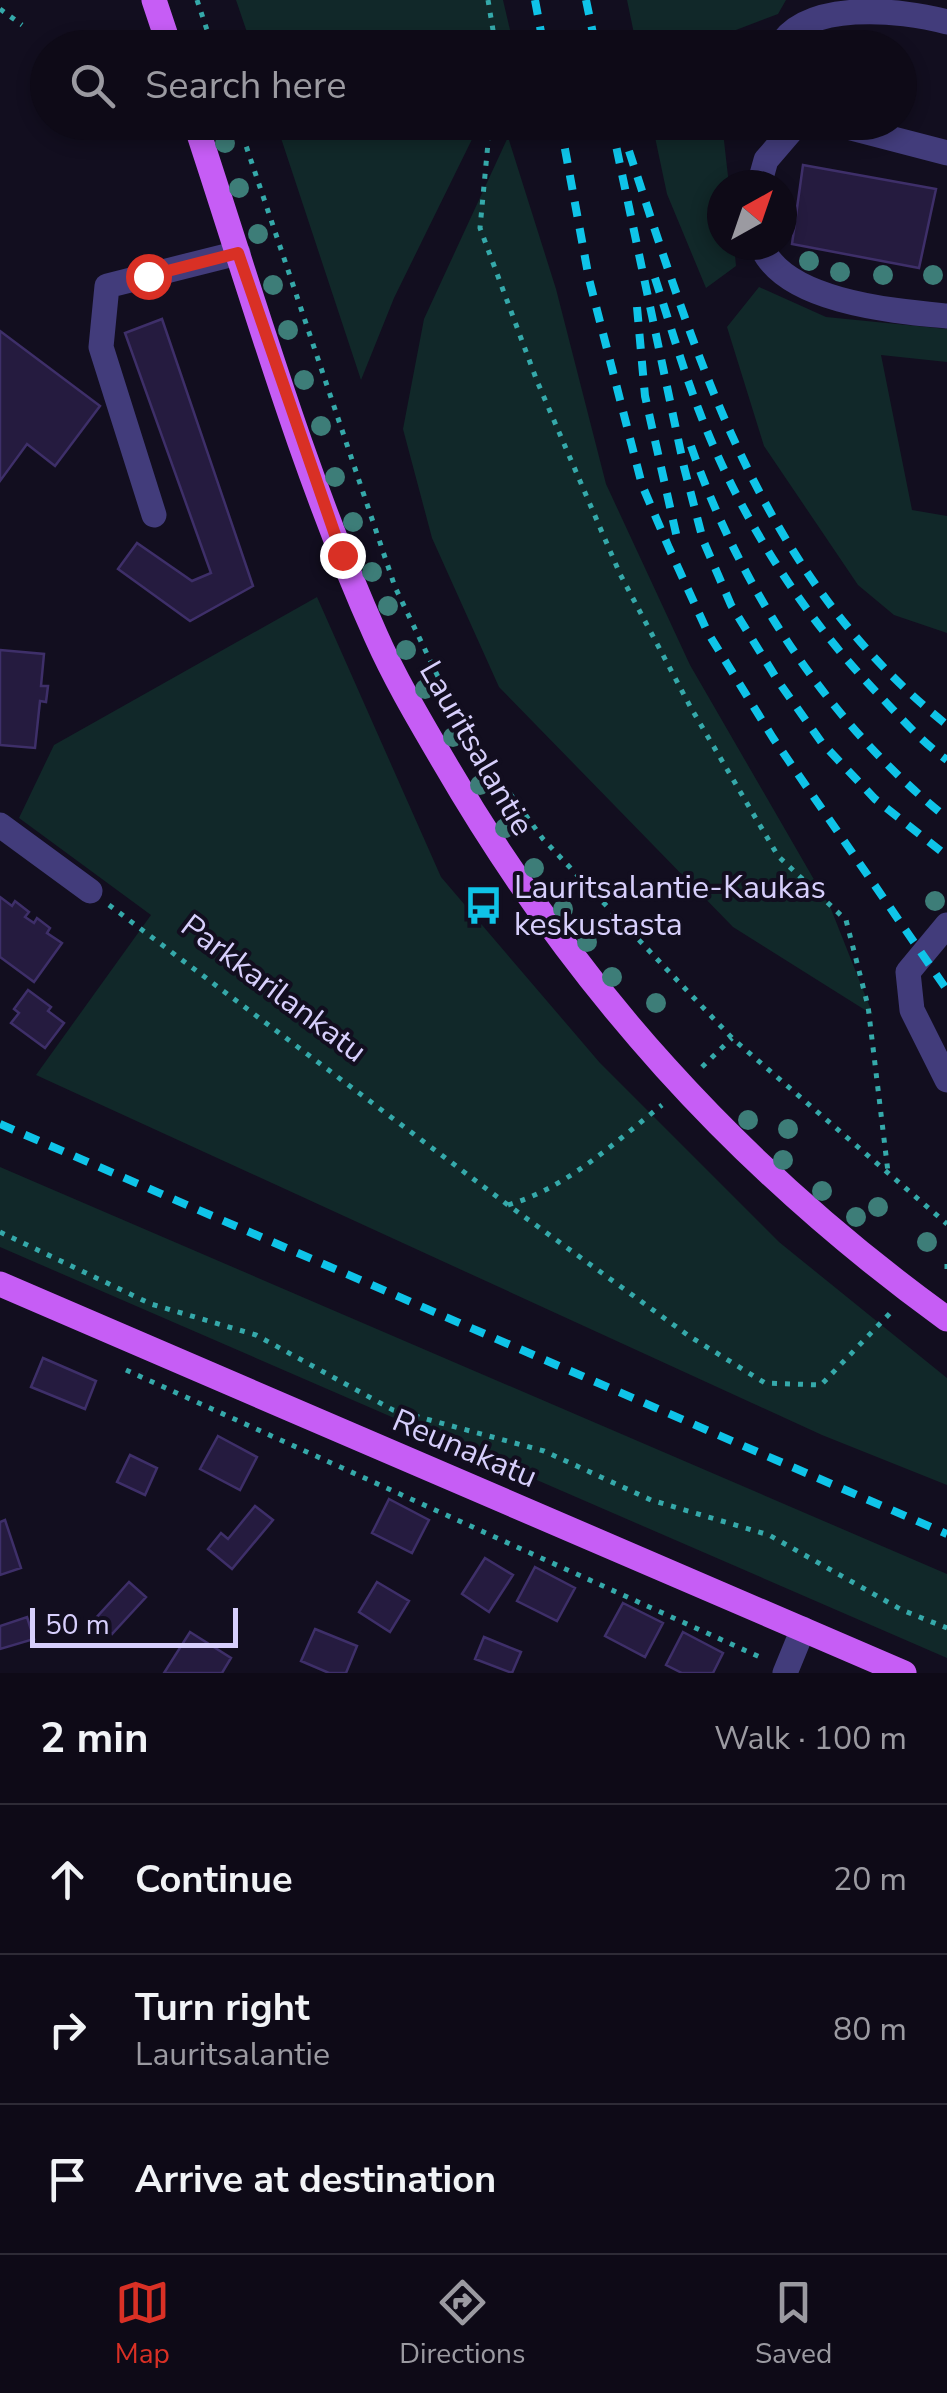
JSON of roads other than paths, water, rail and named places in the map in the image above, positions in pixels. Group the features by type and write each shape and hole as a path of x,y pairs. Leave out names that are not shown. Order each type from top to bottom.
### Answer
{"main road":[{"path":"154,0 164,30"},
{"name":"Lauritsalantie","path":"201,140 342,555 378,639 468,804 587,978 734,1141 828,1228 947,1319"},
{"name":"Reunakatu","path":"0,1284 904,1673"}],"street":[{"path":"792,30 826,11 894,11 947,22"},
{"path":"763,170 766,160 783,140"},
{"path":"897,140 947,153"},
{"path":"154,515 101,346 108,286 238,253"},
{"path":"767,260 809,290 892,311 947,316"},
{"path":"0,826 90,891"},
{"path":"947,924 908,972 912,1010 947,1080"},
{"path":"786,1671 804,1629"}],"railway":[{"path":"535,0 541,30"},
{"path":"586,0 592,30"},
{"path":"563,140 589,279 642,485 669,548 708,633 773,738 947,990"},
{"path":"615,140 684,467 703,540 731,605 822,743 875,799 947,856"},
{"path":"629,151 712,388 783,535 829,603 883,666 947,725"},
{"path":"655,278 714,448 775,562 852,666 947,760"},
{"path":"637,307 645,396 677,538"},
{"path":"691,446 735,551 793,650 864,740 947,818"},
{"path":"0,1124 947,1534"}],"place":[{"name":"Lauritsalantie-Kaukas keskustasta","path":"484,905"}]}
